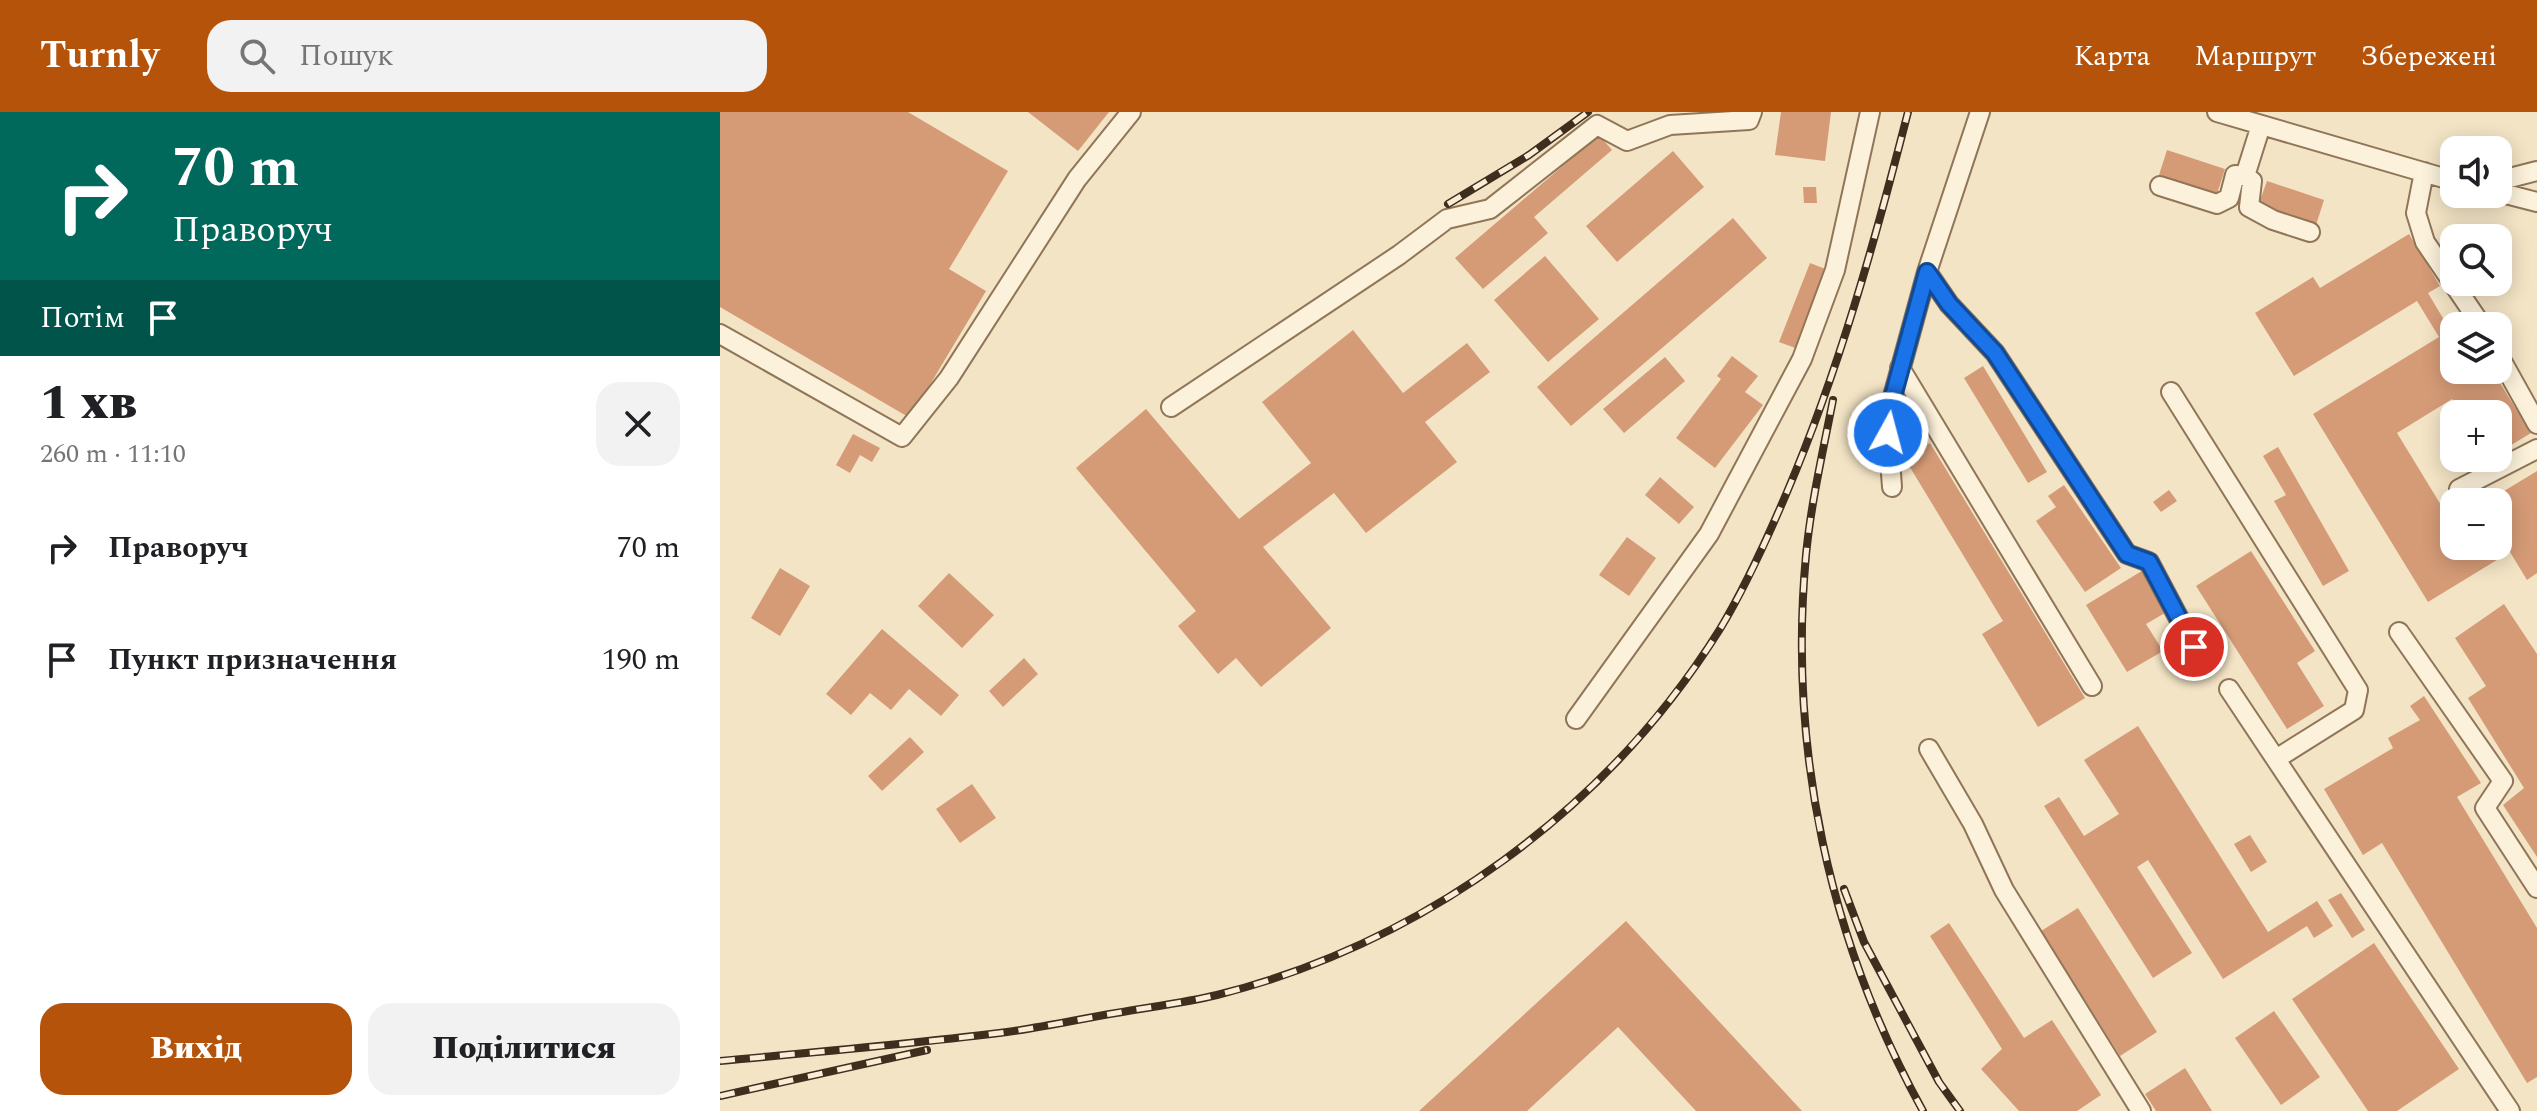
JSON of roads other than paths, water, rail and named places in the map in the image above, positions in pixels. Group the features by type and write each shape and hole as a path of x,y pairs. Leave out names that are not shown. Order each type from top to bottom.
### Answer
{"street":[{"path":"720,334 902,437 949,378 1077,179 1131,112"},
{"path":"1171,407 1399,255 1447,219 1490,209 1597,125 1627,141 1670,125 1749,120 1752,112"},
{"path":"1576,719 1709,534 1802,359 1835,270 1870,112"},
{"path":"1892,487 1888,433 1892,400 1927,272 1980,112"},
{"path":"2217,112 2270,122 2440,177"},
{"path":"2245,176 2270,122"},
{"path":"2512,177 2537,171"},
{"path":"2424,172 2416,213 2425,242 2472,312"},
{"path":"2160,186 2217,204 2229,198 2235,175 2245,176 2252,181 2249,207 2273,220 2310,232"},
{"path":"2512,196 2537,202"},
{"path":"1927,272 1949,304 1995,353 2127,554 2149,562 2194,647"},
{"path":"1900,368 2092,686"},
{"path":"2512,379 2537,424"},
{"path":"2171,392 2358,690 2354,710 2276,759"},
{"path":"2461,488 2537,449"},
{"path":"2399,632 2503,781 2485,808 2537,888"},
{"path":"2229,689 2510,1111"},
{"path":"1929,749 1973,824 2004,890 2141,1111"}],"railway":[{"path":"1448,204 1529,155 1588,112"},
{"path":"720,1061 1007,1032 1217,995 1293,972 1367,941 1437,904 1503,860 1566,811 1623,755 1674,695 1720,629 1756,562 1806,446 1839,352 1869,257 1908,112"},
{"path":"1833,400 1806,555 1802,627 1803,699 1810,771 1822,842 1840,911 1890,1046 1923,1111"},
{"path":"1844,889 1864,942 1939,1082 1960,1111"},
{"path":"720,1096 927,1050"}]}
